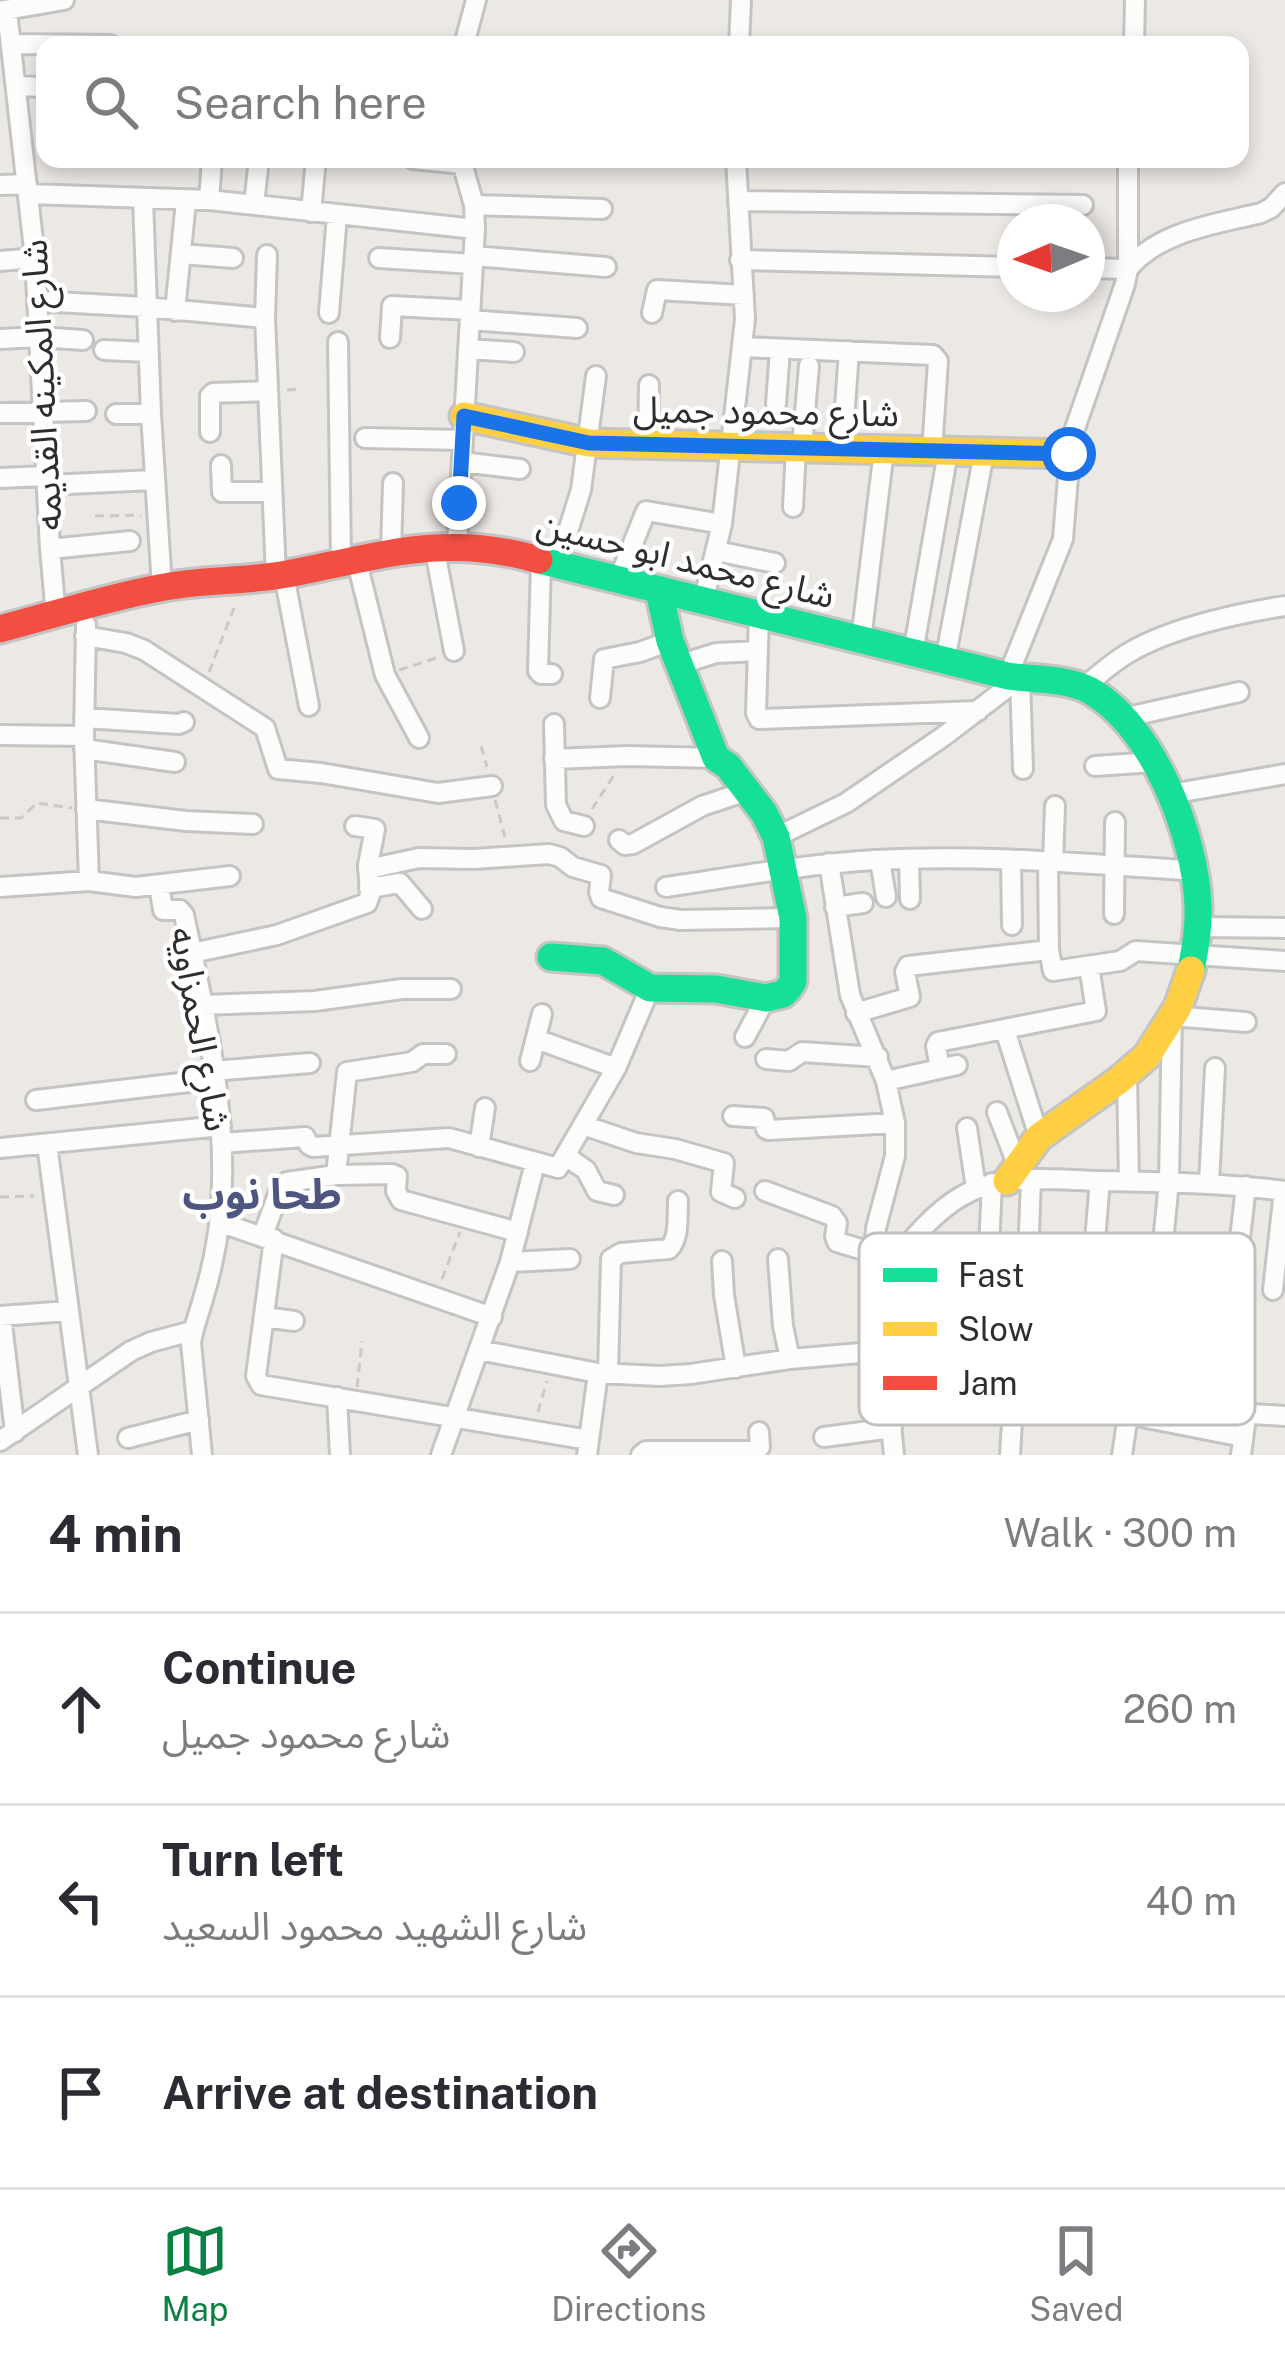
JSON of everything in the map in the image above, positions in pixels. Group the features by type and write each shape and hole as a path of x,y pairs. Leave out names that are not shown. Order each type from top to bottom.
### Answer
{"street":[{"path":"4,11 64,0"},
{"path":"466,36 476,0"},
{"path":"739,36 741,0"},
{"path":"1134,36 1136,0"},
{"name":"شارع المكينه القديمه","path":"4,11 12,44 11,79 35,258 56,616"},
{"path":"12,44 36,44"},
{"path":"24,154 36,155"},
{"path":"209,200 211,168"},
{"path":"254,205 258,168"},
{"path":"311,212 315,168"},
{"path":"454,651 445,546 461,462 475,229 464,168"},
{"path":"703,602 722,524 743,347 745,295 736,168"},
{"path":"1023,769 1014,677 1063,539 1071,440 1128,269 1128,168"},
{"path":"0,185 143,200 209,200 475,229"},
{"path":"1128,269 1157,243 1261,213 1285,193"},
{"path":"143,200 163,587"},
{"path":"176,311 186,201"},
{"path":"738,201 997,204"},
{"path":"474,205 602,208"},
{"path":"329,313 337,215"},
{"path":"181,254 233,258"},
{"path":"267,255 272,492 280,575 310,706"},
{"path":"0,262 35,258"},
{"path":"379,258 606,267"},
{"path":"740,260 997,267"},
{"path":"1105,268 1128,269"},
{"path":"652,313 657,290 745,295"},
{"path":"38,301 265,318"},
{"path":"389,338 392,306 577,328"},
{"path":"0,339 83,340"},
{"path":"338,342 348,560 385,676 419,738"},
{"path":"743,347 936,357 940,452 913,653"},
{"path":"468,349 514,352"},
{"path":"776,404 780,349"},
{"path":"104,350 148,352"},
{"path":"842,448 849,351"},
{"path":"793,507 809,366"},
{"path":"552,674 538,670 549,564 581,490 596,376"},
{"path":"647,444 649,385"},
{"path":"209,432 211,394 267,391"},
{"path":"0,413 86,411"},
{"path":"116,414 151,414"},
{"path":"365,439 464,428"},
{"name":"شارع محمود جميل","path":"464,428 589,443 1069,454"},
{"path":"861,640 884,450"},
{"path":"945,661 984,453"},
{"path":"461,462 520,469"},
{"path":"221,464 222,492 272,492"},
{"path":"0,478 154,481"},
{"path":"391,553 393,483"},
{"path":"617,581 646,511 722,524"},
{"path":"50,549 130,541"},
{"name":"شارع محمد ابو حسين","path":"0,628 56,616 86,622 163,587 280,575 445,546 507,551 945,661 1084,687"},
{"path":"716,551 775,563"},
{"path":"659,591 674,653 716,758"},
{"path":"999,1233 1005,1179 1039,1137 1145,1059 1161,1039 1195,956 1197,871 1171,794 1124,718 1084,687 1133,650 1160,638 1285,606"},
{"path":"759,615 759,719 978,711"},
{"path":"89,881 86,622 138,647 265,728 278,770 321,772 438,794 492,786"},
{"path":"599,698 604,659 640,652 758,651"},
{"path":"776,837 831,813 978,711 1014,677"},
{"path":"1124,718 1239,692"},
{"path":"0,735 84,734 184,722"},
{"path":"554,724 556,805 564,821 588,817"},
{"path":"84,734 176,762"},
{"path":"551,957 602,961 650,988 716,989 766,998 783,994 793,981 793,918 776,837 728,766 716,758 554,759"},
{"path":"1095,766 1154,762"},
{"path":"1171,794 1285,774"},
{"path":"619,840 633,844 702,806 747,791"},
{"path":"1055,806 1050,862 1053,971 1123,960 1132,952 1285,961"},
{"path":"86,809 253,824"},
{"path":"1114,914 1115,822"},
{"path":"192,953 277,934 370,900 375,829 355,826"},
{"path":"369,879 419,858 549,854 601,875 599,892 604,899 660,917 793,918"},
{"path":"666,887 829,863 909,859 1197,871"},
{"path":"909,859 910,898"},
{"path":"880,860 886,897"},
{"path":"1011,860 1012,925"},
{"path":"829,863 845,976 886,1081 895,1123 895,1156 876,1233"},
{"path":"0,887 89,881 129,887 230,876"},
{"path":"369,879 400,883 422,909"},
{"name":"شارع الحمزاويه","path":"159,885 163,910 180,910 184,915 203,1005 221,1134 219,1222 205,1296 192,1331"},
{"path":"835,908 863,903"},
{"path":"1199,927 1285,928"},
{"path":"856,1013 910,997 904,972 908,966 1049,950"},
{"path":"886,1081 949,1067 936,1042 1096,1011 1089,966"},
{"path":"0,1148 221,1134 305,1137 310,1146 449,1138 558,1168 616,1068 650,988"},
{"path":"203,1005 451,989"},
{"path":"745,1036 766,998"},
{"path":"530,1061 542,1014"},
{"path":"1172,1016 1246,1022"},
{"path":"1162,1233 1169,1181 1172,1016"},
{"path":"1005,1030 1039,1137"},
{"path":"536,1039 616,1068"},
{"path":"766,1059 789,1060 802,1052 878,1058"},
{"path":"336,1175 347,1072 412,1062 423,1054 446,1054"},
{"path":"37,1100 310,1064"},
{"path":"1209,1183 1215,1069"},
{"path":"1127,1075 1129,1181"},
{"path":"478,1147 485,1108"},
{"path":"997,1112 1008,1233"},
{"path":"733,1116 764,1118 769,1130 895,1123"},
{"path":"583,1125 636,1143 722,1162 721,1192 735,1198"},
{"path":"967,1128 1005,1179"},
{"path":"47,1144 88,1455"},
{"path":"567,1157 586,1170 597,1191 614,1196"},
{"path":"441,1455 510,1262 535,1163"},
{"path":"518,1232 401,1200 394,1174 287,1182 279,1192 269,1237 257,1381 532,1431 588,1448 603,1373 611,1259 621,1253 669,1249 676,1235 677,1201"},
{"path":"921,1233 957,1198 1005,1179 1169,1181 1284,1191 1273,1290"},
{"path":"1096,1233 1100,1181"},
{"path":"1241,1233 1246,1186"},
{"path":"765,1191 832,1216 837,1242 859,1249"},
{"path":"219,1222 492,1317"},
{"path":"510,1262 570,1259"},
{"path":"778,1259 790,1359"},
{"path":"722,1261 736,1368"},
{"path":"8,1436 0,1316 68,1311"},
{"path":"264,1317 294,1321"},
{"path":"8,1436 131,1351 192,1331 202,1455"},
{"path":"479,1349 603,1373 676,1376 859,1353"},
{"path":"340,1455 346,1399"},
{"path":"1255,1415 1285,1416"},
{"path":"128,1438 199,1420"},
{"path":"892,1425 894,1455"},
{"path":"1010,1455 1014,1425"},
{"path":"1122,1455 1134,1425"},
{"path":"1180,1425 1218,1432 1242,1446"},
{"path":"1218,1432 1219,1425"},
{"path":"824,1437 892,1429"},
{"path":"641,1455 646,1451 747,1453 759,1450 760,1432"}],"path":[{"path":"95,516 156,514"},
{"path":"203,688 245,579"},
{"path":"385,676 454,651"},
{"path":"588,817 627,756"},
{"path":"0,818 22,818 37,803 86,809"},
{"path":"0,1197 53,1195"},
{"path":"434,1298 465,1219"},
{"path":"346,1399 362,1341"},
{"path":"532,1431 553,1364"}],"traffic: fast":[{"path":"539,560 1008,676 1060,681 1089,690 1133,729 1167,785 1180,817 1198,906 1191,970"},
{"path":"551,957 603,961 650,988 716,989 766,998 783,994 793,981 793,918 776,837 764,813 728,766 716,758 670,641 659,591"}],"traffic: slow":[{"path":"464,416 589,443 1069,454"},
{"path":"1007,1181 1039,1137 1147,1056 1178,1007 1191,970"}],"traffic: jam":[{"path":"0,629 159,588 271,577 412,550 473,548 539,560"}],"district":[{"name":"طحا نوب","path":"262,1193"}],"route":[{"path":"459,503 464,416 589,443 1069,454"}]}
